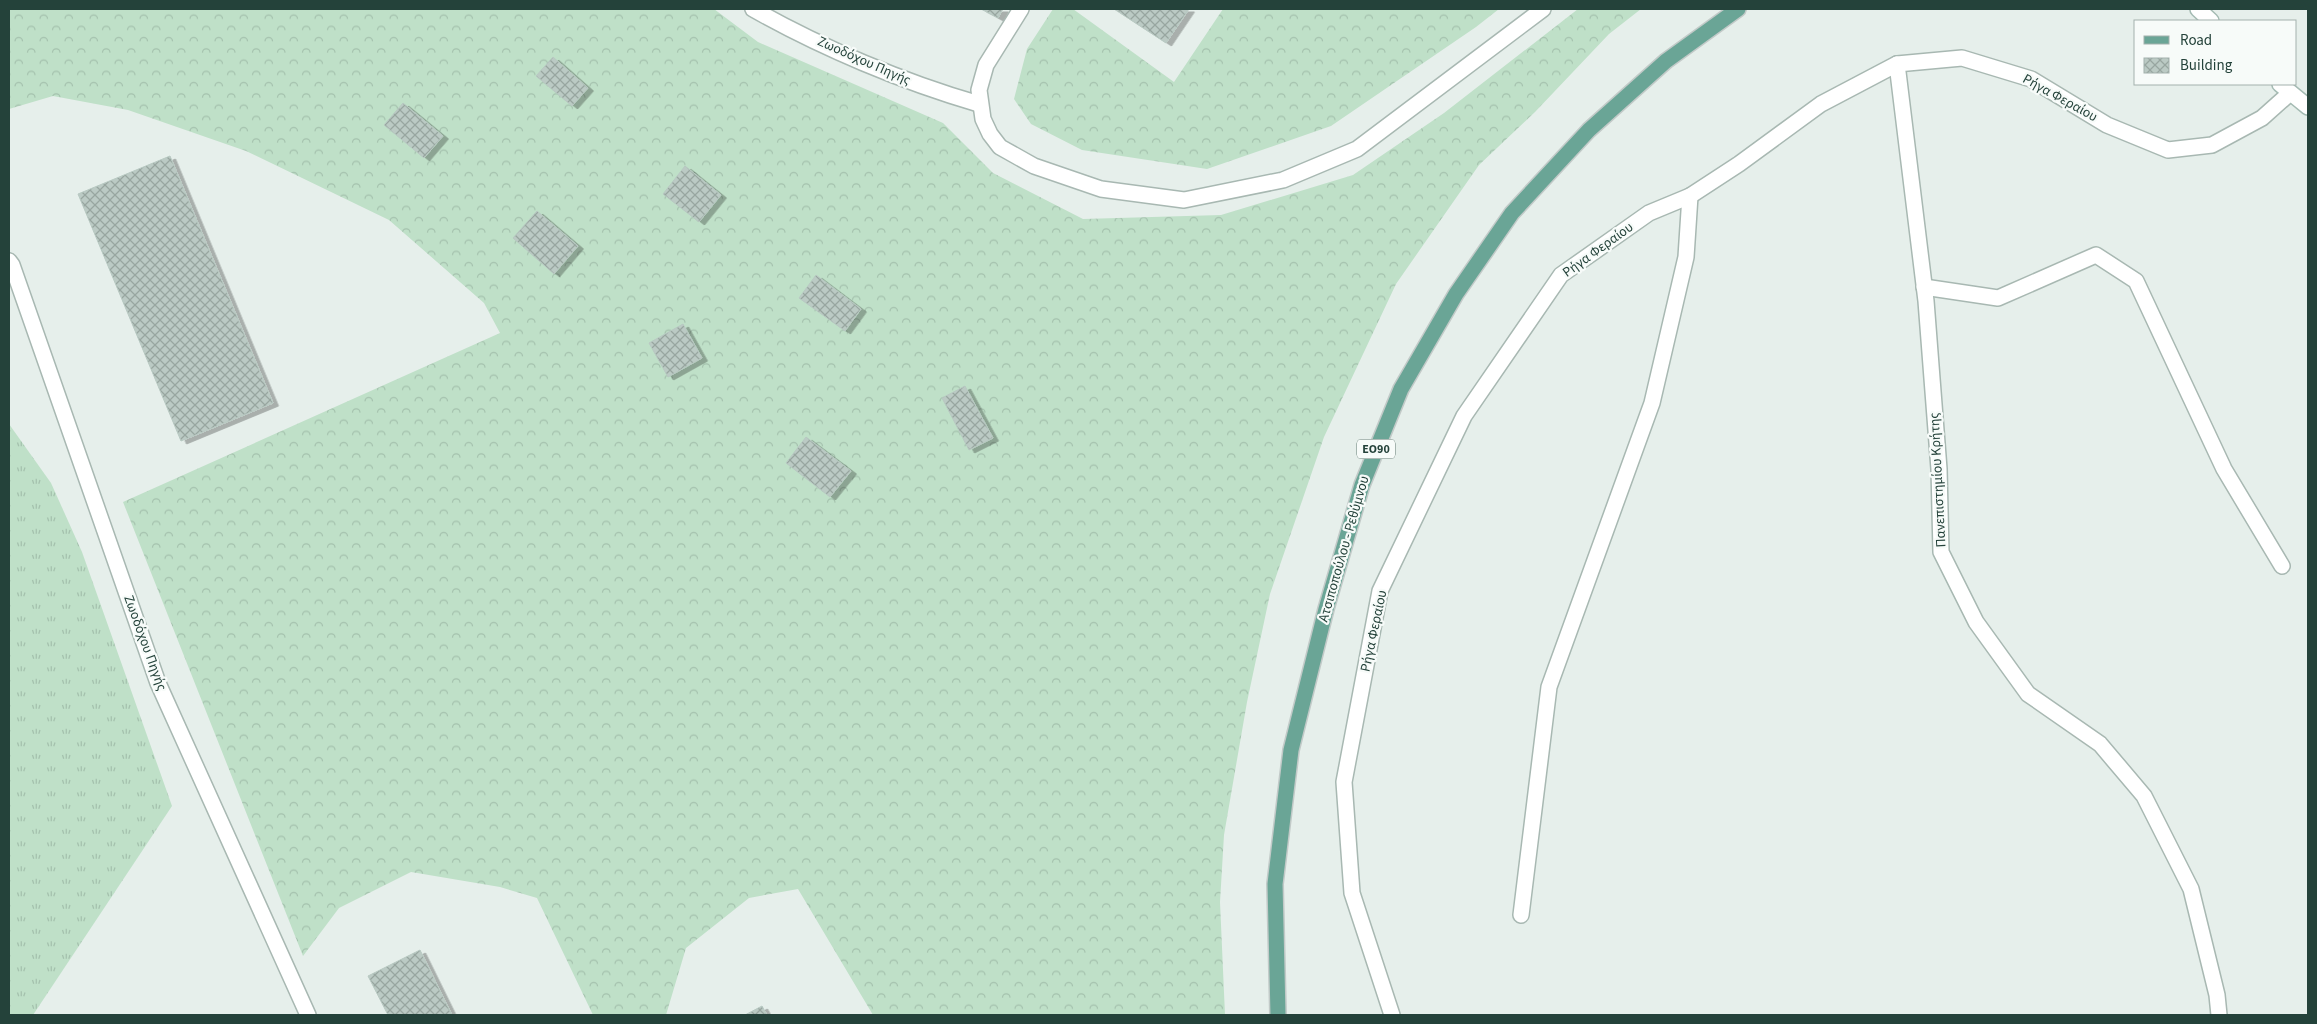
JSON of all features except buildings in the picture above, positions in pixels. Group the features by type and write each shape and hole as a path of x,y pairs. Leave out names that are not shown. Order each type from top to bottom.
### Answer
{"main road":[{"name":"Ατσιποπούλου - Ρεθύμνου","path":"1278,1015 1275,884 1291,750 1326,609 1362,484 1401,389 1456,294 1512,213 1588,130 1666,61 1738,9"}],"street":[{"name":"Ζωοδόχου Πηγής","path":"753,9 799,32 926,89 979,104"},
{"path":"1021,9 986,65 979,90 979,104 983,119 990,134 1000,147 1034,166 1101,189 1184,200 1283,180 1357,150 1543,9"},
{"path":"2198,9 2210,20"},
{"name":"Ρήγα Φεραίου","path":"1392,1015 1352,893 1344,782 1380,591 1464,416 1561,274 1649,213 1690,196 1739,164 1821,104 1897,64 1962,58 2031,79 2107,125 2168,150 2212,145 2262,118 2285,88"},
{"name":"Πανεπιστημίου Κρήτης","path":"1897,64 1924,287 1939,468 1941,552 1976,622 2028,694 2100,744 2144,796 2191,889 2217,995 2219,1015"},
{"path":"2285,88 2308,107"},
{"path":"1521,915 1549,687 1652,403 1686,257 1690,196"},
{"path":"1924,287 1998,298 2096,255 2136,281 2224,469 2282,566"},
{"name":"Ζωοδόχου Πηγής","path":"9,260 158,682 308,1015"}],"green space":[{"path":"9,9 714,9 758,42 943,123 993,173 1083,219 1221,215 1353,175 1444,113 1578,9 1641,9 1609,34 1535,112 1479,165 1396,284 1324,437 1270,594 1247,702 1224,835 1220,902 1225,1015 873,1015 798,889 749,898 686,948 666,1015 593,1015 537,898 500,887 411,872 339,908 303,956 123,502 500,333 484,303 389,220 246,151 128,110 53,96 9,109"},
{"path":"1053,9 1073,9 1174,82 1223,9 1499,9 1476,27 1331,126 1207,169 1082,150 1031,124 1014,99 1027,49"},
{"path":"9,424 51,483 82,552 172,806 33,1015 9,1015"}]}
